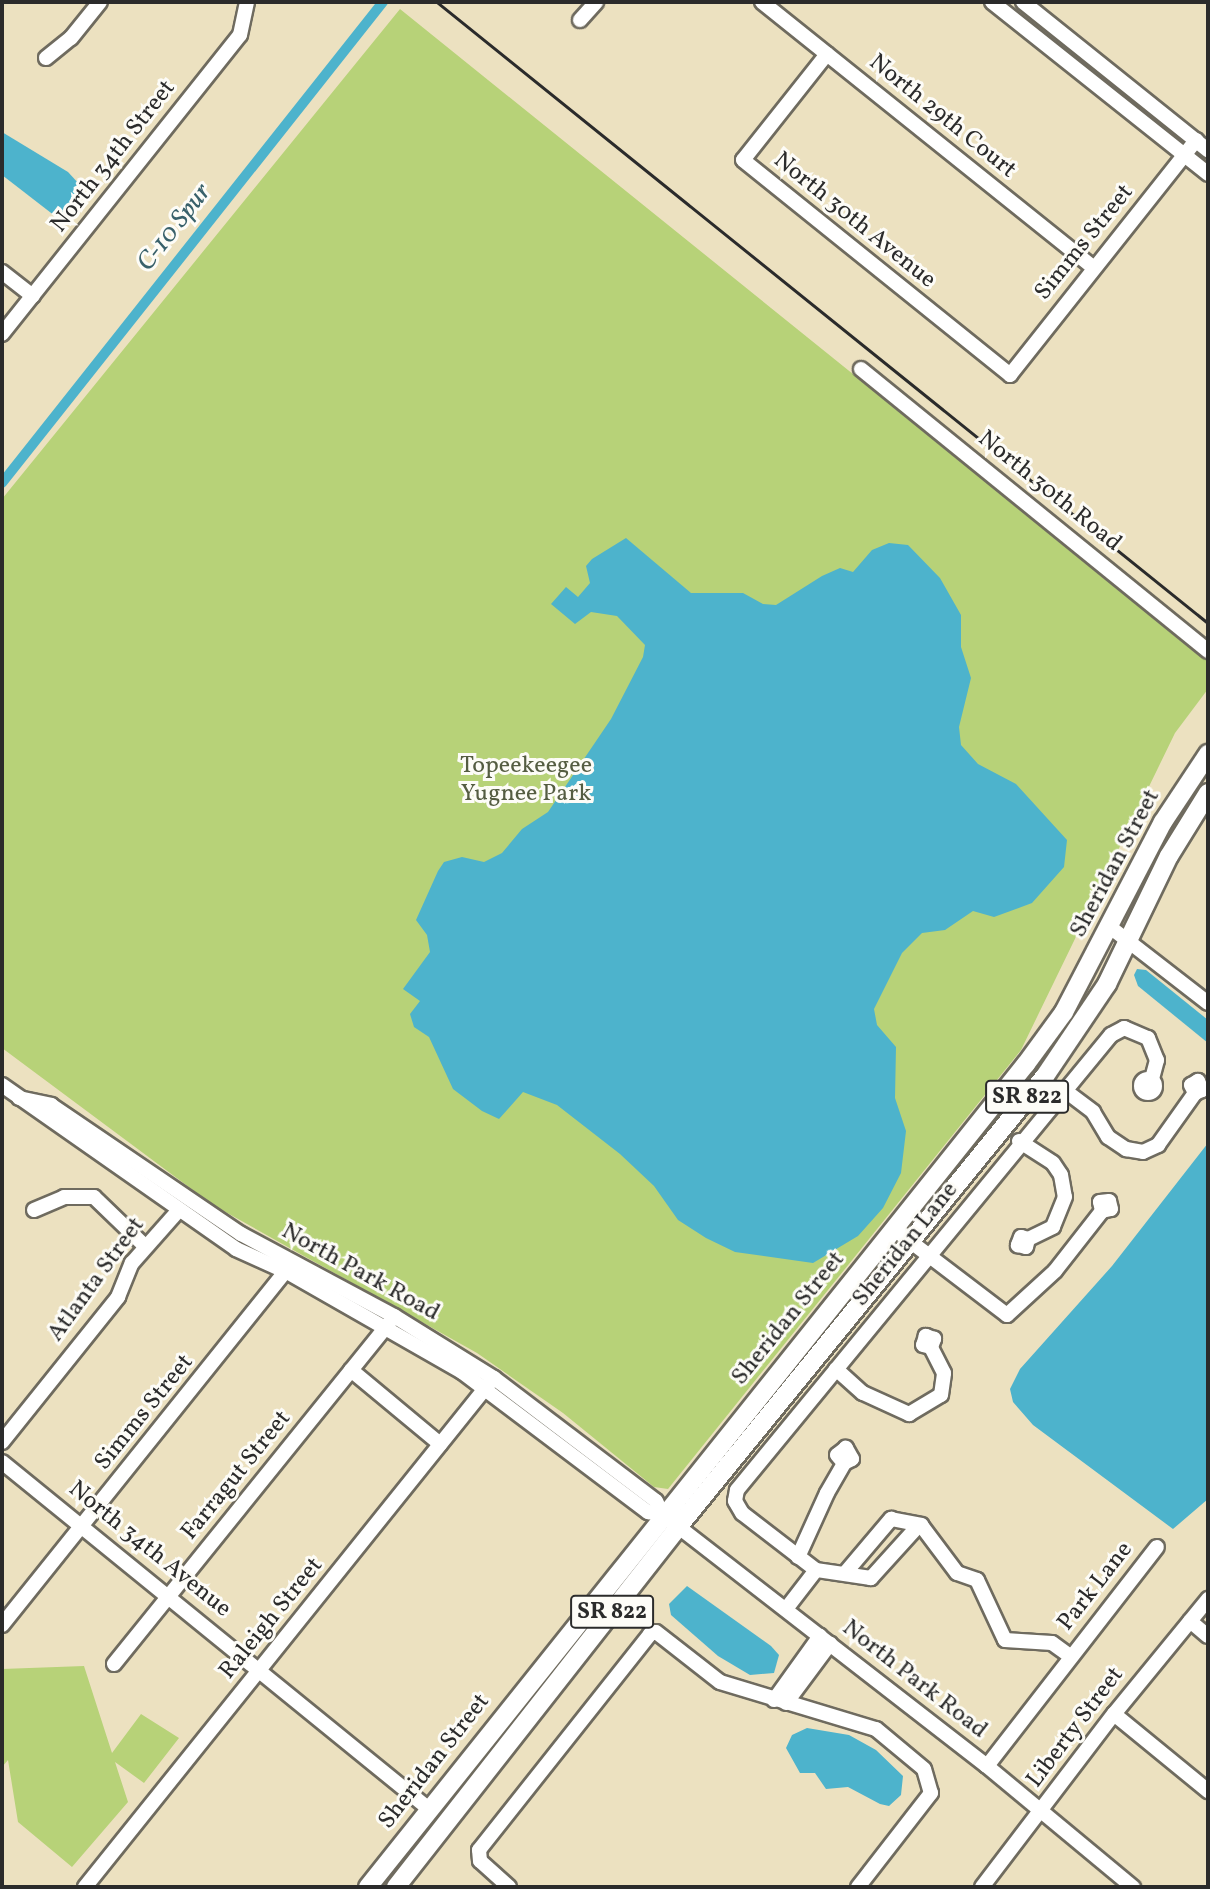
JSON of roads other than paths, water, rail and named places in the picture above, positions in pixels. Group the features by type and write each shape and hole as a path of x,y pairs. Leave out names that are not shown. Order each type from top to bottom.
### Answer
{"main road":[{"name":"Sheridan Street","path":"368,1887 662,1514 894,1229 1064,1012 1163,822 1208,754"},
{"name":"Sheridan Street","path":"396,1887 678,1527 1082,1025 1128,941 1169,856 1208,793"},
{"path":"429,1809 433,1842"}],"street":[{"path":"46,58 71,38 100,2"},
{"name":"North 34th Street","path":"2,334 240,34 247,2"},
{"path":"580,20 596,2"},
{"name":"North 29th Court","path":"762,2 1094,268"},
{"path":"992,2 1208,174"},
{"path":"1023,2 1208,150"},
{"name":"North 30th Avenue","path":"827,54 743,160 1010,375"},
{"name":"Simms Street","path":"1010,375 1196,140"},
{"path":"2,272 33,296"},
{"name":"North 30th Road","path":"861,369 1208,651"},
{"path":"1110,927 1208,1003"},
{"name":"Sheridan Lane","path":"808,1564 742,1513 735,1501 737,1490 1019,1142 1111,1035 1124,1028 1141,1034 1155,1049 1157,1060 1152,1079"},
{"name":"North Park Road","path":"2,1085 178,1211 236,1249 290,1266 394,1316 490,1383 648,1512 662,1514 987,1766 1133,1887"},
{"path":"1063,1089 1093,1112 1108,1137 1126,1149 1143,1152 1158,1146 1195,1093"},
{"name":"North Park Road","path":"19,1098 51,1105 384,1330 490,1383"},
{"path":"1019,1142 1053,1163 1061,1175 1065,1197 1053,1227 1028,1239"},
{"path":"34,1210 64,1198 94,1198 108,1216 146,1247"},
{"name":"Atlanta Street","path":"2,1442 118,1297 132,1262 178,1211"},
{"path":"894,1229 927,1256 968,1281 1007,1315 1055,1271 1102,1211"},
{"name":"Simms Street","path":"2,1625 290,1266"},
{"name":"Farragut Street","path":"114,1664 394,1316"},
{"path":"836,1369 863,1393 909,1414 942,1395 944,1373 932,1347"},
{"path":"351,1370 440,1444"},
{"name":"Raleigh Street","path":"85,1887 490,1383"},
{"name":"North 34th Avenue","path":"2,1462 260,1668 429,1809"},
{"path":"782,1606 808,1564 809,1527 844,1463"},
{"path":"808,1564 846,1572 877,1575 919,1525 891,1519 846,1572"},
{"name":"Park Lane","path":"919,1525 957,1573 977,1580 1005,1640 1052,1643 1070,1656"},
{"name":"Park Lane","path":"987,1766 1157,1547"},
{"name":"Liberty Street","path":"982,1887 1114,1714 1208,1599"},
{"path":"1190,1621 1208,1636"},
{"path":"509,1887 480,1861 479,1850 576,1732 653,1632 720,1682 876,1729 929,1777 931,1794 858,1887"},
{"path":"780,1702 825,1640"},
{"path":"1114,1714 1208,1791"}],"water":[{"path":"2,132 68,172 80,185 81,191 62,215 55,216 2,175"},
{"path":"626,538 691,593 743,593 763,604 776,605 840,568 853,572 872,550 889,543 908,545 940,578 961,615 961,647 971,678 959,727 961,745 978,764 1016,784 1067,840 1064,867 1032,903 994,917 973,911 945,930 922,933 902,953 874,1009 877,1025 896,1047 895,1098 906,1131 901,1173 883,1208 858,1236 813,1263 735,1252 706,1238 678,1220 654,1186 620,1154 557,1105 523,1092 499,1119 482,1111 453,1089 429,1037 414,1027 410,1014 420,1001 403,989 430,952 427,935 416,920 444,862 462,857 484,862 502,853 522,829 548,812 611,719 643,657 645,645 617,616 591,612 575,624 551,604 566,587 578,597 590,583 586,566 592,559"},
{"path":"1137,969 1146,970 1208,1020 1208,1043 1138,986 1134,975"},
{"path":"1208,1143 1208,1499 1173,1529 1033,1425 1013,1402 1010,1389 1020,1369 1112,1266"},
{"path":"687,1586 771,1646 779,1655 774,1673 750,1675 718,1656 671,1615 669,1604"},
{"path":"807,1728 849,1735 876,1750 903,1776 901,1795 889,1806 848,1787 826,1789 815,1773 800,1773 786,1748 792,1735"}],"waterway":[{"name":"C-10 Spur","path":"2,483 383,2"}],"railway":[{"path":"437,2 1208,623"}],"park label":[{"name":"Topeekeegee Yugnee Park","path":"526,781"}]}
